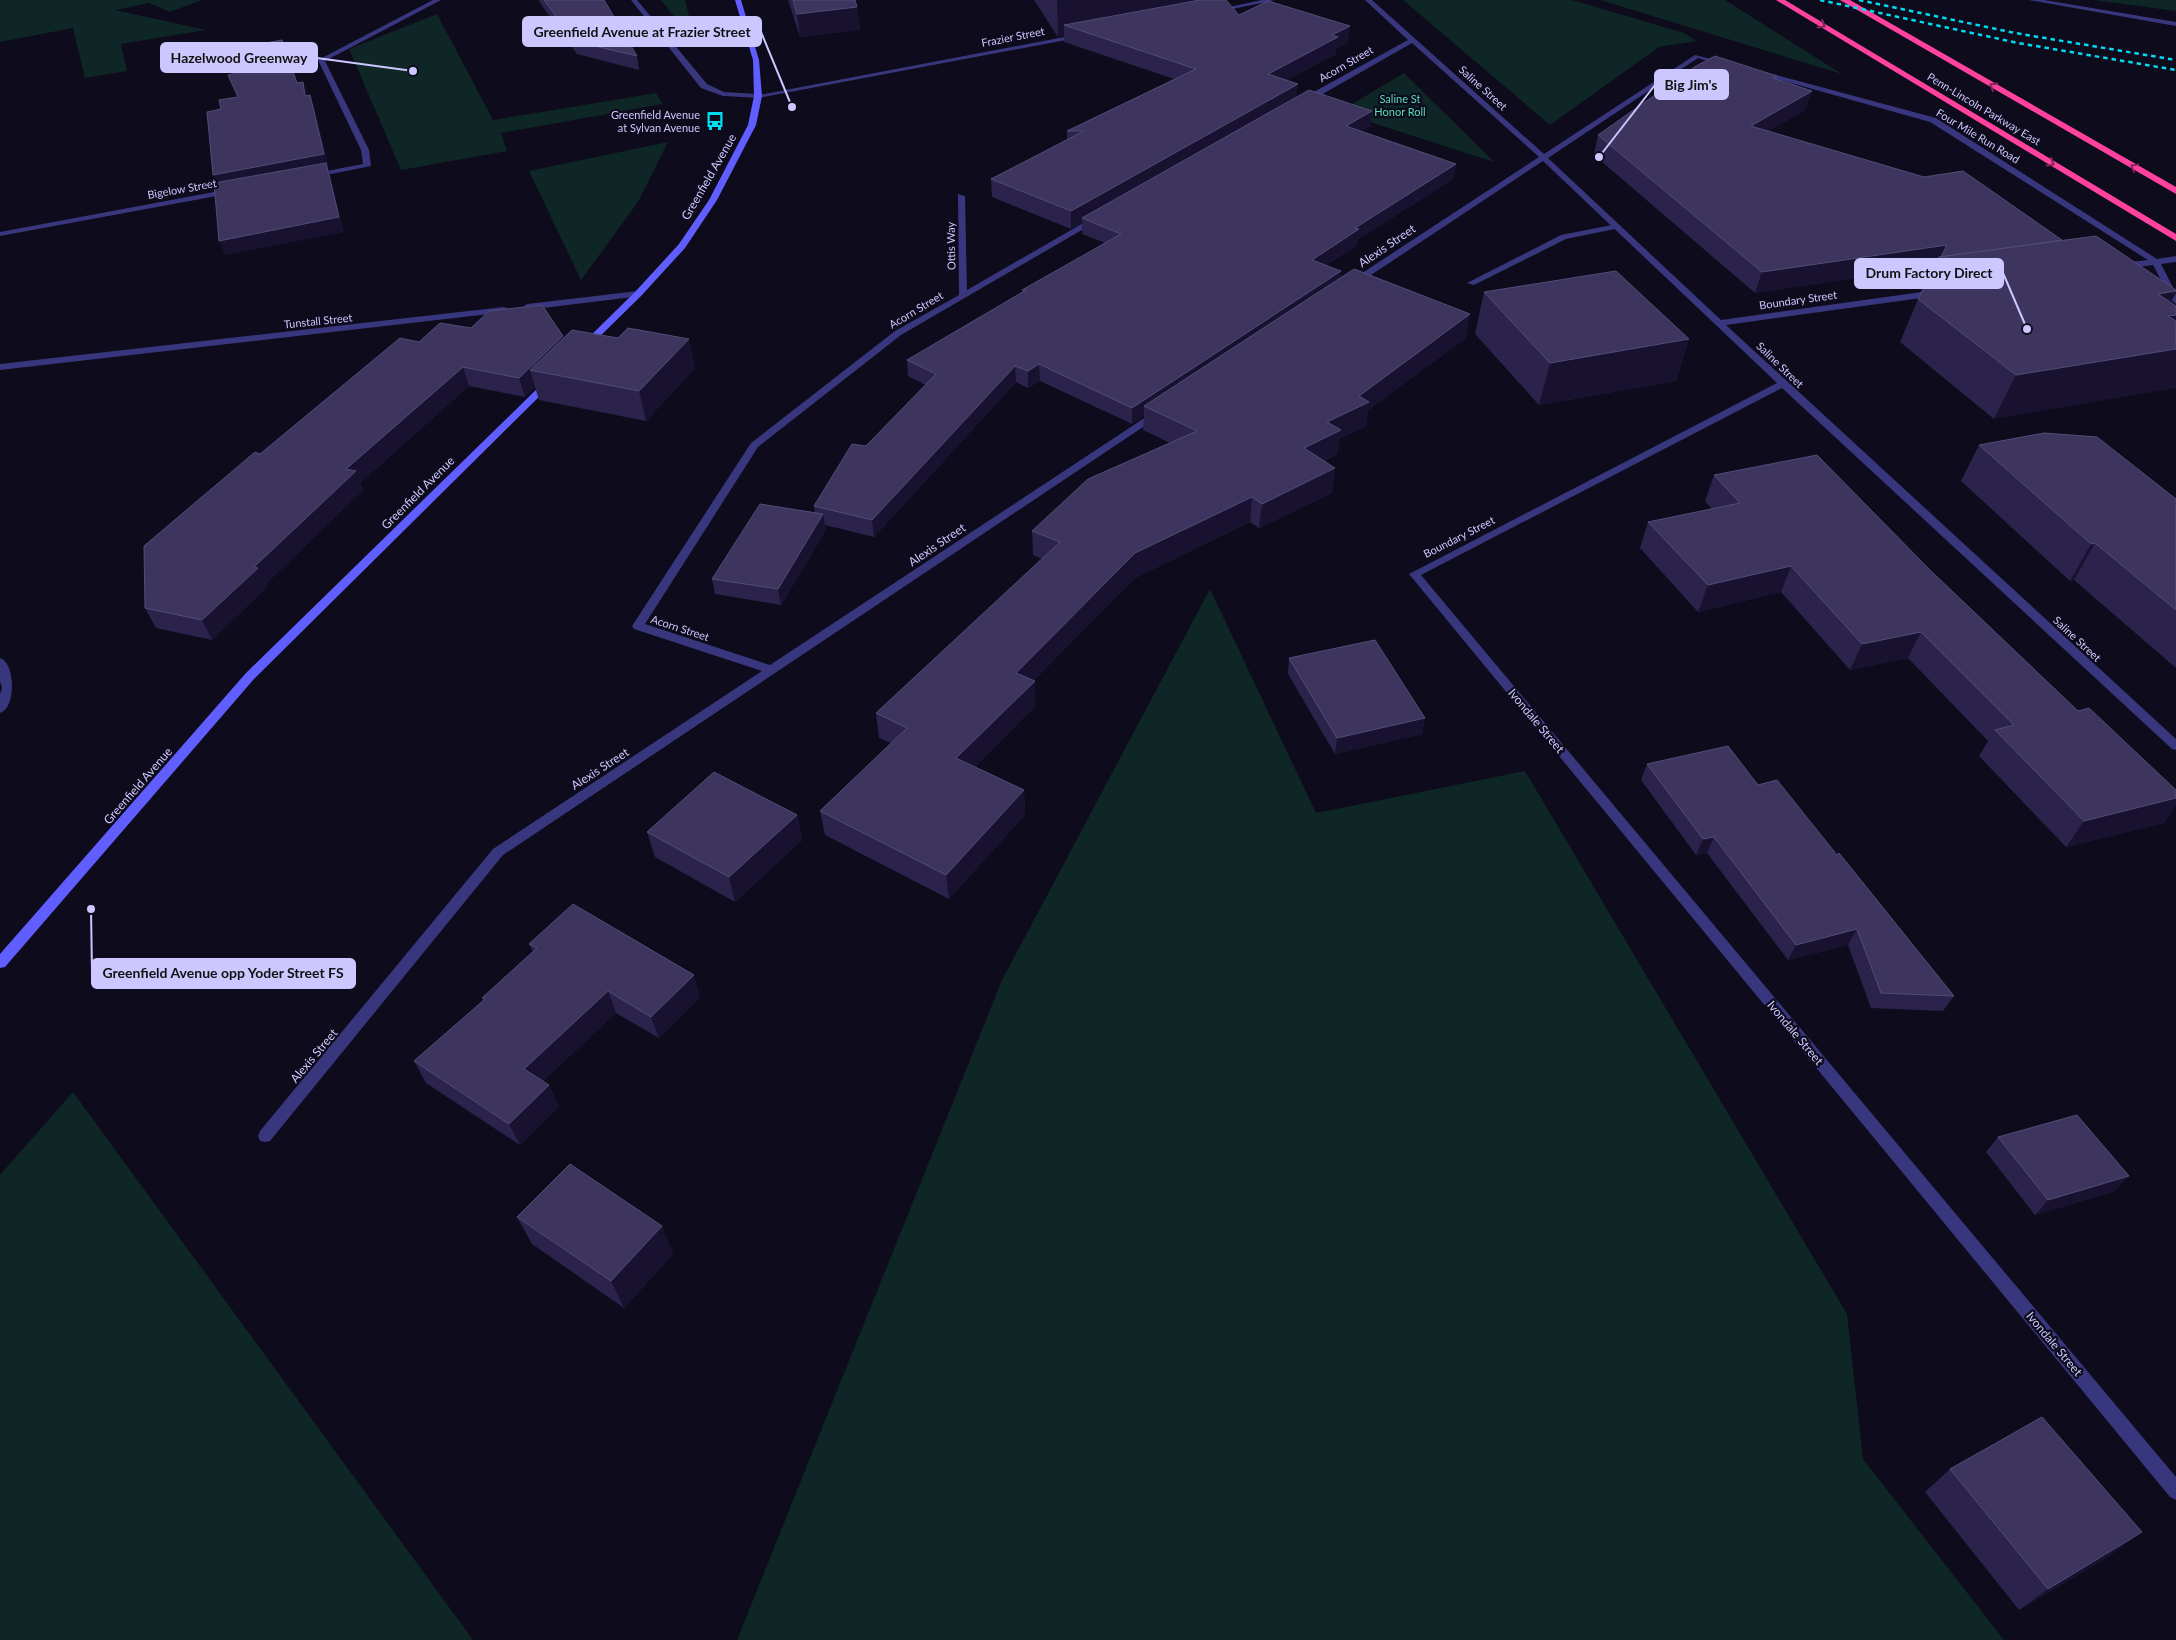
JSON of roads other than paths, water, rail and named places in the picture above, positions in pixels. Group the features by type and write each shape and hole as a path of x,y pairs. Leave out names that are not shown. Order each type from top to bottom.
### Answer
{"highway":[{"name":"Penn-Lincoln Parkway East","path":"1780,0 2176,238"},
{"name":"Penn-Lincoln Parkway East","path":"1844,0 2176,191"}],"main road":[{"name":"Greenfield Avenue","path":"577,354 638,294 682,246 713,200 752,125 758,96 756,60 738,0"},
{"name":"Greenfield Avenue","path":"0,964 250,676 556,375"}],"street":[{"path":"305,178 367,166 365,150 321,60 438,0"},
{"name":"Frazier Street","path":"634,0 704,86 712,92 724,95 758,96 1088,34"},
{"path":"1214,11 1272,0"},
{"name":"Saline Street","path":"1368,0 1543,157 1783,384 2176,746"},
{"path":"2032,0 2176,24"},
{"name":"Acorn Street","path":"1296,106 1413,40"},
{"name":"Alexis Street","path":"1342,291 1697,56 1735,66"},
{"name":"Four Mile Run Road","path":"1754,72 1933,120 2155,262 2176,300"},
{"name":"Bigelow Street","path":"0,234 236,190"},
{"name":"Ottis Way","path":"960,196 963,295"},
{"name":"Acorn Street","path":"772,670 638,626 754,445 898,333 1100,217"},
{"path":"1471,283 1564,236 1617,226"},
{"path":"2117,267 2176,259"},
{"name":"Boundary Street","path":"1720,323 1942,292"},
{"name":"Tunstall Street","path":"0,367 638,294"},
{"name":"Boundary Street","path":"1414,574 1783,384"},
{"name":"Alexis Street","path":"265,1136 498,852 1168,406"},
{"name":"Ivondale Street","path":"1414,574 2176,1491"},
{"path":"0,662 8,688 0,709"}],"railway":[{"path":"1820,0 2018,43 2176,70"},
{"path":"1859,0 2015,33 2176,60"}],"place":[{"name":"Hazelwood Greenway","path":"413,71"},
{"name":"Greenfield Avenue at Frazier Street","path":"792,107"},
{"name":"Greenfield Avenue at Sylvan Avenue","path":"715,121"},
{"name":"Big Jim's","path":"1599,157"},
{"name":"Drum Factory Direct","path":"2027,329"},
{"name":"Greenfield Avenue opp Yoder Street FS","path":"91,909"}],"park label":[{"name":"Saline St Honor Roll","path":"1400,105"}]}
